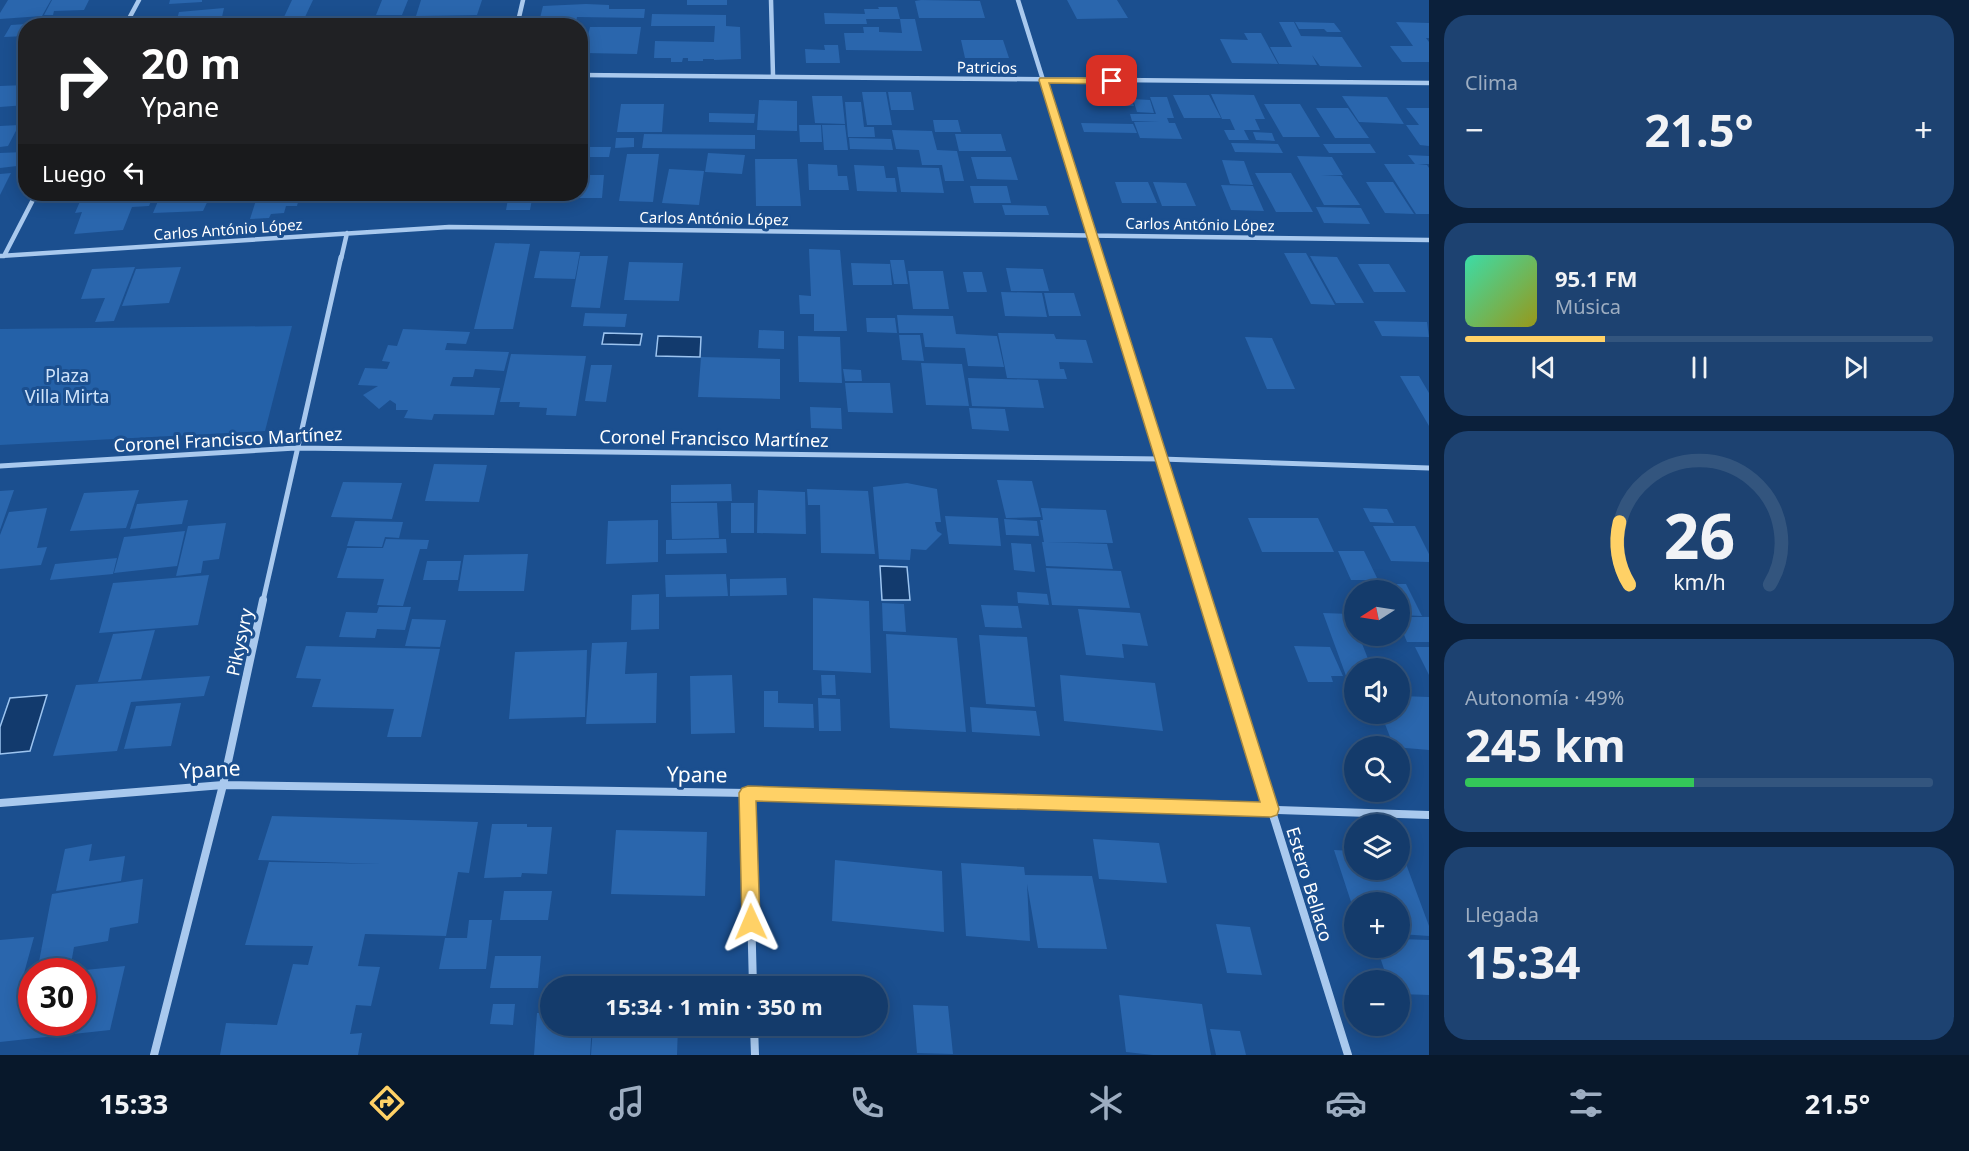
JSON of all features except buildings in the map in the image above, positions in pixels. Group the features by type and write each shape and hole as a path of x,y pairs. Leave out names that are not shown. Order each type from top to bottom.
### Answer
{"street":[{"path":"129,18 139,0"},
{"path":"519,18 523,0"},
{"path":"771,0 773,75"},
{"name":"Estero Bellaco","path":"1018,0 1348,1055"},
{"name":"Patricios","path":"588,75 1429,83"},
{"path":"2,256 32,201"},
{"name":"Carlos António López","path":"2,256 461,227 1429,240"},
{"name":"Pikysyry","path":"154,1055 223,785 296,448 347,233"},
{"name":"Coronel Francisco Martínez","path":"0,466 296,448 1161,459 1429,468"},
{"name":"Ypane","path":"0,803 223,785 748,793 1429,815"},
{"path":"748,793 753,976"},
{"path":"754,1036 754,1055"}],"green space":[{"name":"Plaza Villa Mirta","path":"292,326 265,431 0,445 0,329"}],"shaded area":[{"path":"604,333 642,334 640,345 602,344"},
{"path":"658,336 701,337 700,357 656,356"},
{"path":"880,566 907,567 910,600 882,600"},
{"path":"47,695 30,751 0,754 0,727 10,698"}],"route":[{"path":"751,922 748,793 1271,809 1044,80 1112,81"}]}
